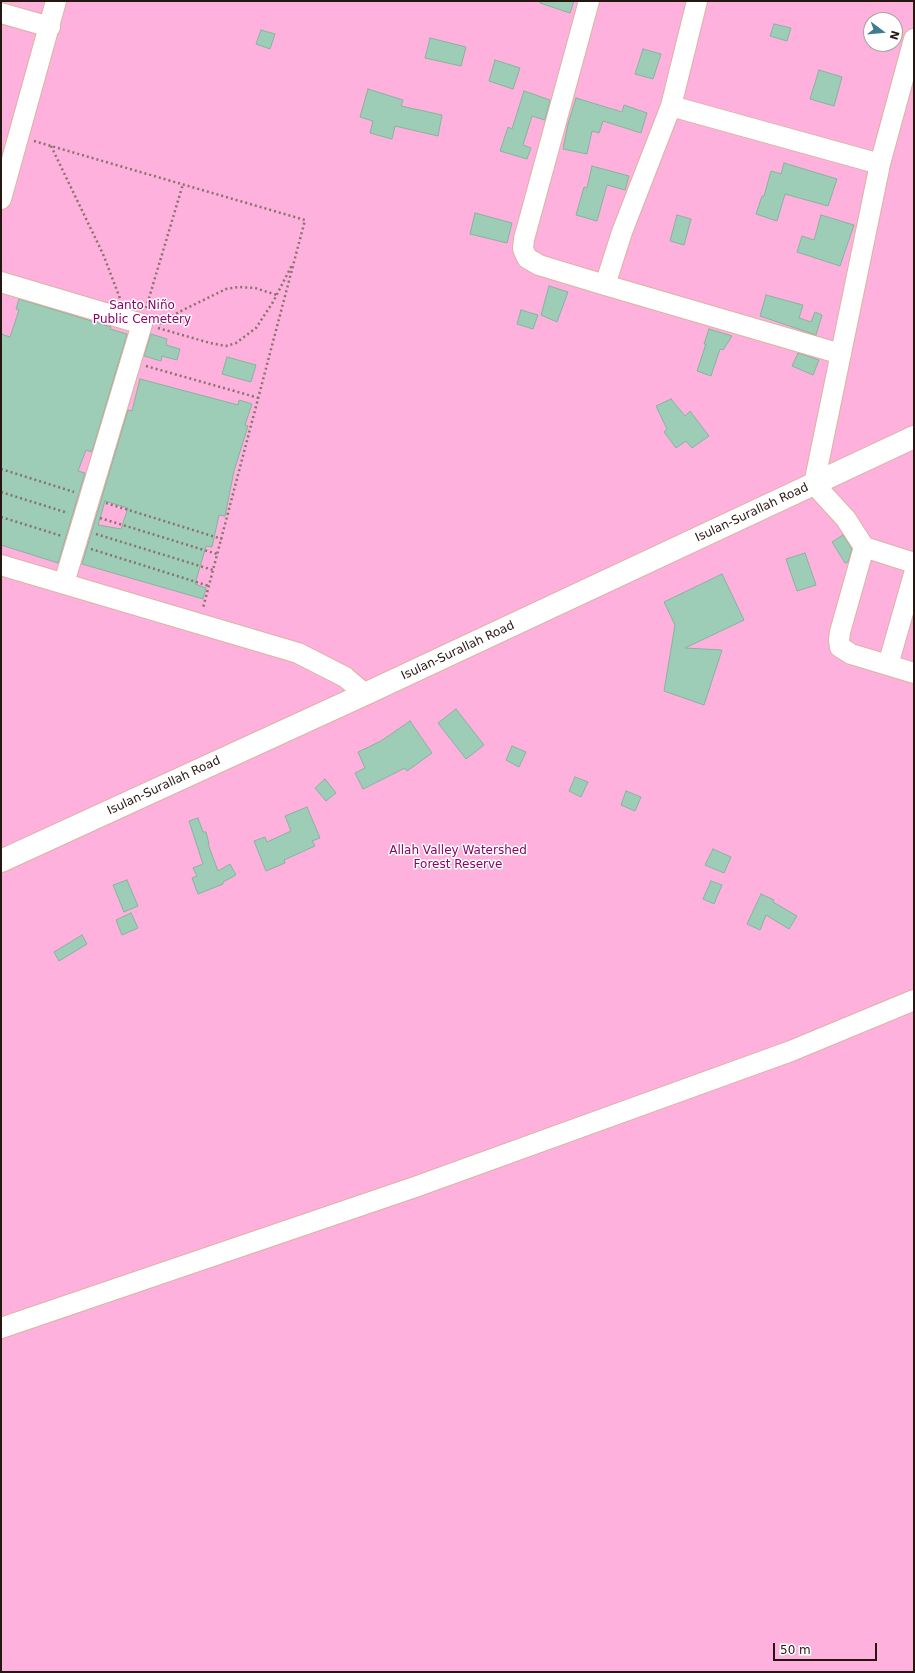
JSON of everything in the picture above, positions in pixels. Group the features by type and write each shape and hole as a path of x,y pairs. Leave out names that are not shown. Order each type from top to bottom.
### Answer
{"highway":[{"name":"Isulan-Surallah Road","path":"1,861 365,694 914,437"}],"street":[{"path":"1,199 56,1"},
{"path":"589,1 524,239 523,249 526,258 539,265 841,354"},
{"path":"605,285 622,232 671,106 697,1"},
{"path":"1,13 50,26"},
{"path":"914,39 880,164 814,484 846,519 864,547 914,563"},
{"path":"671,106 880,164"},
{"path":"1,282 136,322 130,361 64,583"},
{"path":"864,547 839,640 840,647 844,651 914,673"},
{"path":"1,565 199,622 298,653 345,677 365,694"},
{"path":"888,666 914,574"},
{"path":"1,1328 415,1187 791,1051 914,1000"}],"path":[{"path":"19,136 305,220 199,622"},
{"path":"50,145 136,322"},
{"path":"136,322 183,184"},
{"path":"277,295 255,288 238,287 226,289 179,312 153,327 210,343 226,346 236,343 256,328 277,295 294,259"},
{"path":"130,361 259,398"},
{"path":"1,469 82,524 209,586"},
{"path":"1,492 82,524 213,570"},
{"path":"1,517 222,539"},
{"path":"82,524 217,554"}],"green space":[{"name":"Allah Valley Watershed Forest Reserve","path":"1,1 914,1 914,1672 1,1672"}],"building":[{"path":"540,1 574,1 570,13 540,3"},
{"path":"774,24 791,28 787,41 770,36"},
{"path":"261,30 275,34 270,49 256,44"},
{"path":"430,38 466,47 461,66 425,58"},
{"path":"643,49 661,54 653,79 635,74"},
{"path":"495,60 520,68 513,89 489,81"},
{"path":"819,70 842,77 834,106 810,99"},
{"path":"368,89 403,100 401,106 442,115 438,136 395,126 392,139 370,133 373,121 360,117"},
{"path":"524,91 550,100 545,120 532,116 523,145 531,148 527,159 500,151 508,127 512,129"},
{"path":"576,98 622,112 624,105 647,113 641,133 603,121 599,133 592,131 587,154 563,149 568,124"},
{"path":"784,163 837,179 828,206 785,194 777,221 756,214 762,196 764,196 771,171 781,174"},
{"path":"592,166 629,176 625,190 607,185 597,221 576,215 584,187 587,188"},
{"path":"475,213 512,223 507,243 470,234"},
{"path":"677,215 691,219 684,245 670,241"},
{"path":"821,215 854,225 840,266 797,252 802,236 814,240"},
{"path":"549,286 568,292 557,322 541,315"},
{"path":"766,295 803,305 799,318 811,322 815,312 822,315 816,335 760,316"},
{"path":"19,299 111,327 110,329 127,334 92,452 86,450 78,471 85,473 58,563 1,545 1,334 10,337 19,310 16,309"},
{"path":"521,310 538,315 533,329 517,324"},
{"path":"709,329 732,336 723,350 720,349 711,376 697,371 706,344 704,344"},
{"path":"151,334 167,339 166,345 180,349 177,360 162,356 161,361 144,356"},
{"path":"798,353 819,360 813,375 792,366"},
{"path":"227,357 256,365 251,382 222,374"},
{"path":"140,379 238,405 239,400 252,404 245,425 248,426 234,471 225,516 219,515 212,547 206,546 195,584 206,588 203,599 82,564 128,410 132,411","holes":["105,501 128,508 121,529 98,525"]},
{"path":"671,399 685,416 690,411 709,436 692,448 686,441 676,448 664,432 667,429 656,406"},
{"path":"843,535 852,549 848,562 845,563 832,542"},
{"path":"805,553 816,585 797,591 786,559"},
{"path":"722,574 744,620 685,648 722,650 704,705 664,691 675,625 664,602"},
{"path":"456,709 484,745 466,759 438,723"},
{"path":"410,721 432,753 407,771 405,768 363,789 355,773 365,768 358,752 381,741"},
{"path":"512,746 526,752 519,767 506,760"},
{"path":"575,777 588,782 581,797 569,791"},
{"path":"325,779 336,793 326,801 315,788"},
{"path":"626,791 641,797 635,811 621,805"},
{"path":"307,807 320,838 312,841 315,846 284,860 285,863 266,871 254,841 265,837 267,842 291,831 285,816"},
{"path":"198,818 203,832 206,832 208,844 218,871 230,864 236,875 223,882 223,884 198,894 192,878 197,876 193,868 203,864 189,821"},
{"path":"713,849 731,857 724,873 705,865"},
{"path":"127,880 138,906 124,912 113,885"},
{"path":"711,881 722,885 714,904 703,899"},
{"path":"761,894 774,900 773,902 797,916 789,929 766,915 760,930 747,924"},
{"path":"131,913 138,928 122,935 116,920"},
{"path":"82,935 87,944 59,961 54,952"}],"park label":[{"name":"Santo Niño Public Cemetery","path":"142,313"}]}
